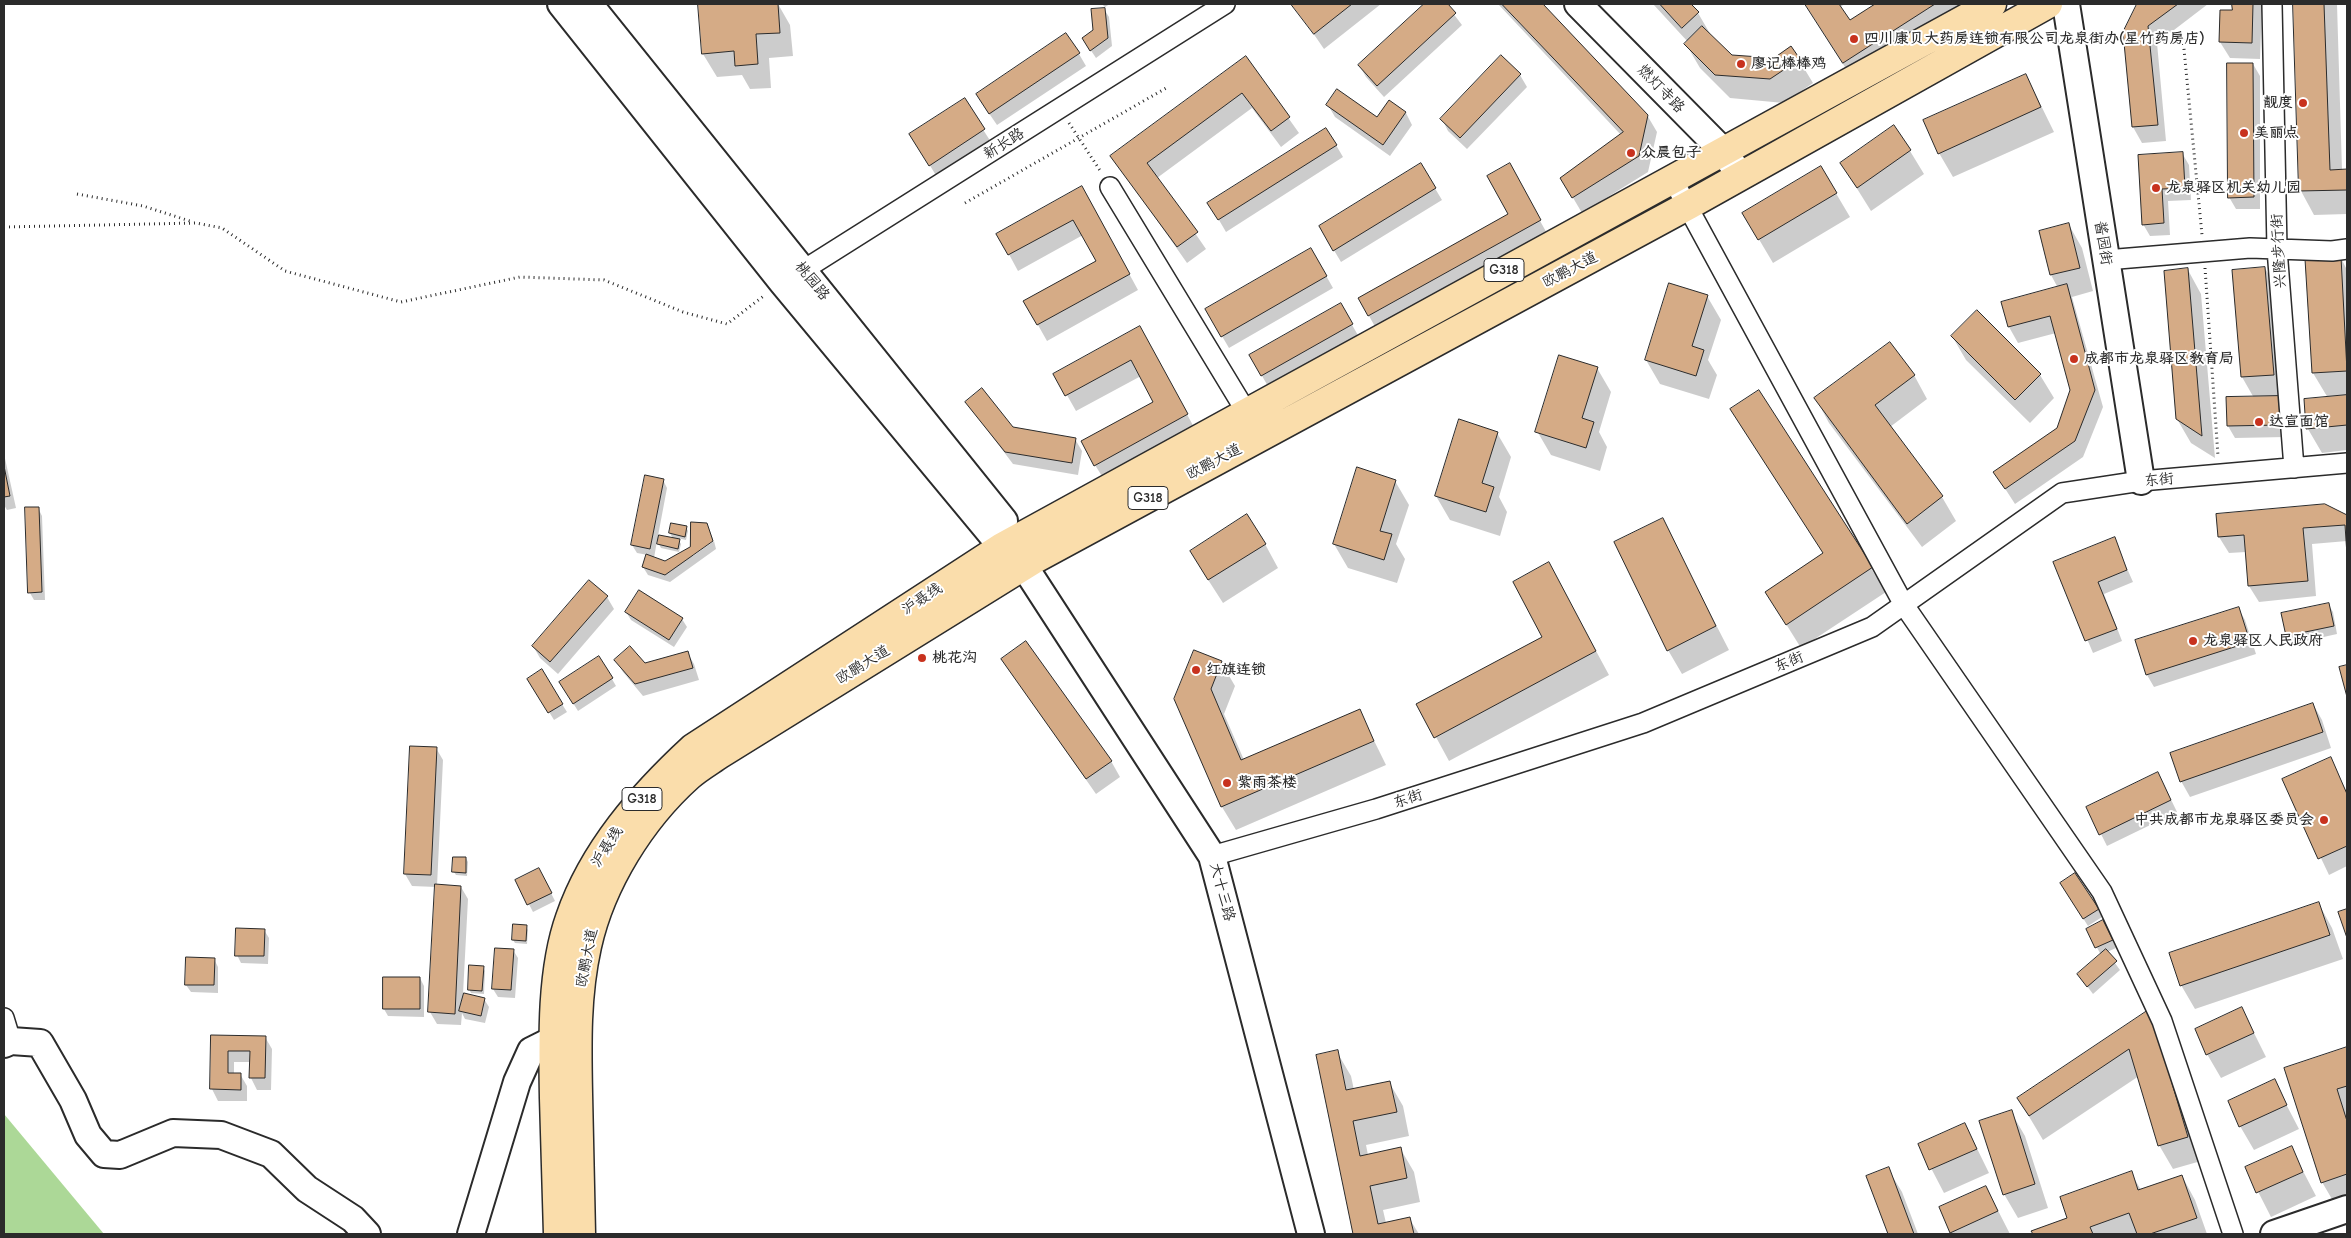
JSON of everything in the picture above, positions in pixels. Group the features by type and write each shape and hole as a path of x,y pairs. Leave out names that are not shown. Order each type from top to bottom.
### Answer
{"highway":[{"name":"欧鹏大道","path":"581,1234 577,1033 580,988 587,945 602,896 635,840 662,806 690,776 720,754 1019,556 1247,413 1722,150 1992,4"},
{"name":"欧鹏大道","path":"1019,556 1689,205 2048,4"},
{"name":"沪聂线","path":"558,1234 553,1040 560,964 569,918 585,882 609,842 651,789 694,748 719,730 1019,556"}],"street":[{"path":"561,4 793,277"},
{"name":"桃园路","path":"589,4 793,277 1019,556"},
{"name":"新长路","path":"793,277 1225,4"},
{"name":"燃灯寺路","path":"1578,4 1722,150 1741,176"},
{"name":"酱园街","path":"2066,4 2141,481"},
{"name":"兴隆步行街","path":"2272,4 2278,249 2294,468"},
{"path":"1672,178 1689,205 1904,605 2102,892 2162,1021 2233,1234"},
{"path":"1110,187 1247,413"},
{"path":"2106,260 2250,248 2332,251 2347,249"},
{"name":"东街","path":"1212,856 1376,809 1643,723 1872,628 2062,493 2141,481 2347,463"},
{"name":"大十三路","path":"1019,556 1212,856 1311,1234"},
{"path":"6,1034 40,1044 73,1100 88,1135 104,1154 120,1155 173,1133 221,1135 271,1154 306,1189 353,1219 367,1234"},
{"path":"471,1234 517,1082 531,1050 553,1040"},
{"path":"2274,1234 2347,1209"}],"path":[{"path":"965,202 1168,87"},
{"path":"1080,138 1110,187"},
{"path":"77,194 143,206 196,223 222,228 285,271 400,302 520,277 604,280 683,312 727,324 793,277"},
{"path":"4,227 196,223"}],"green space":[{"path":"4,1114 104,1234 4,1234"}],"building":[{"path":"698,4 778,4 780,33 756,34 758,64 735,66 734,51 702,54"},
{"path":"1291,4 1352,4 1314,34"},
{"path":"1424,4 1448,4 1456,13 1377,86 1358,65"},
{"path":"1502,4 1543,4 1648,115 1639,156 1572,198 1560,178 1623,132"},
{"path":"1660,4 1691,4 1699,12 1682,28"},
{"path":"1805,4 1839,4 1850,20 1875,4 1935,4 1843,63"},
{"path":"2137,4 2178,4 2148,26 2158,125 2132,127 2123,32"},
{"path":"2232,4 2253,4 2252,43 2219,42 2220,10 2232,10"},
{"path":"2293,4 2324,4 2330,170 2347,169 2347,190 2299,191"},
{"path":"1105,8 1108,38 1090,51 1082,38 1093,30 1091,9"},
{"path":"1702,26 1732,55 1774,58 1791,46 1800,59 1770,79 1715,75 1684,44"},
{"path":"1066,33 1080,53 989,114 976,94"},
{"path":"1501,55 1521,74 1460,138 1440,119"},
{"path":"1246,56 1290,117 1271,131 1242,93 1147,163 1198,232 1177,247 1110,156"},
{"path":"2227,63 2253,63 2254,197 2228,198"},
{"path":"2026,74 2041,107 1938,154 1923,120"},
{"path":"1337,89 1377,117 1389,100 1406,112 1383,145 1326,105"},
{"path":"965,98 985,129 929,166 909,134"},
{"path":"1894,125 1911,150 1857,188 1840,163"},
{"path":"1326,128 1337,145 1218,220 1207,203"},
{"name":"龙泉驿区机关幼儿园","path":"2183,152 2185,188 2162,189 2164,223 2142,225 2138,155"},
{"path":"1421,163 1436,188 1333,251 1319,226"},
{"path":"1510,163 1541,220 1368,316 1358,298 1508,214 1487,176"},
{"path":"1821,166 1837,193 1758,240 1742,213"},
{"path":"1082,186 1130,274 1037,325 1023,301 1096,261 1073,220 1008,255 996,234"},
{"path":"2069,223 2080,268 2050,275 2039,231"},
{"path":"1311,248 1327,276 1221,337 1205,309"},
{"path":"2341,257 2347,371 2312,373 2305,259"},
{"path":"2265,267 2274,375 2241,377 2232,270"},
{"path":"2188,268 2202,436 2176,419 2164,271"},
{"path":"1669,283 1708,295 1692,346 1704,350 1696,376 1645,360"},
{"name":"成都市龙泉驿区教育局","path":"2067,284 2095,390 2075,441 2005,489 1993,472 2057,428 2070,390 2050,316 2008,327 2001,302"},
{"path":"1341,303 1353,324 1261,376 1249,355"},
{"path":"1977,310 2041,374 2015,400 1951,336"},
{"path":"1140,326 1188,414 1094,466 1081,441 1153,402 1131,360 1065,396 1053,374"},
{"path":"1890,342 1915,375 1875,405 1943,496 1907,524 1814,398"},
{"path":"1559,355 1598,367 1582,418 1594,422 1586,448 1535,432"},
{"path":"982,388 1013,427 1076,438 1072,463 1005,452 965,402"},
{"path":"1759,390 1873,567 1786,625 1765,592 1823,553 1730,409"},
{"path":"2347,395 2347,425 2306,429 2304,399"},
{"path":"2279,396 2280,425 2227,426 2226,397"},
{"path":"1459,419 1498,432 1482,483 1494,487 1486,512 1435,496"},
{"path":"4,466 10,496 4,497"},
{"path":"1357,467 1396,480 1380,531 1392,534 1384,560 1333,544"},
{"path":"645,475 664,479 650,549 631,545"},
{"path":"2325,504 2347,515 2347,555 2345,525 2303,528 2308,581 2248,586 2244,535 2218,537 2216,514"},
{"path":"25,507 39,507 42,592 28,593"},
{"path":"1247,514 1266,544 1208,580 1190,551"},
{"path":"1663,518 1716,626 1667,651 1614,542"},
{"path":"691,522 707,523 713,541 665,575 642,567 646,554 665,561 690,547"},
{"path":"671,523 687,526 685,537 669,533"},
{"path":"659,535 680,539 678,549 657,544"},
{"path":"2115,537 2127,570 2098,582 2117,629 2085,641 2053,562"},
{"path":"1549,562 1596,651 1434,738 1416,704 1542,637 1513,582"},
{"path":"589,580 608,596 550,662 532,646"},
{"path":"639,590 683,618 669,640 625,612"},
{"path":"2329,603 2334,626 2286,636 2281,613"},
{"name":"龙泉驿区人民政府","path":"2239,607 2250,642 2146,675 2135,640"},
{"path":"1026,641 1112,761 1086,779 1001,659"},
{"path":"630,646 645,663 688,651 693,668 635,684 614,660"},
{"path":"1194,650 1222,661 1211,689 1241,760 1360,709 1374,741 1221,807 1174,699"},
{"path":"599,656 613,678 573,704 559,682"},
{"path":"2347,665 2347,697 2339,667"},
{"path":"542,669 563,704 548,713 527,679"},
{"path":"2313,703 2323,732 2180,782 2170,753"},
{"path":"410,746 437,747 431,875 404,874"},
{"name":"中共成都市龙泉驿区委员会","path":"2331,757 2347,794 2347,846 2318,859 2282,779"},
{"path":"2158,772 2171,800 2099,835 2086,807"},
{"path":"453,857 466,857 466,873 452,872"},
{"path":"539,868 552,893 527,905 515,880"},
{"path":"2075,873 2099,909 2083,919 2060,883"},
{"path":"435,884 461,886 455,1014 428,1012"},
{"path":"2319,902 2330,935 2180,986 2169,953"},
{"path":"2347,909 2347,938 2338,912"},
{"path":"2103,920 2113,940 2095,948 2086,929"},
{"path":"513,924 527,925 526,941 512,940"},
{"path":"236,928 265,929 264,956 235,956"},
{"path":"495,948 514,949 511,990 492,989"},
{"path":"2106,949 2117,961 2087,987 2077,974"},
{"path":"186,957 215,958 214,985 185,985"},
{"path":"469,965 484,966 482,991 468,990"},
{"path":"383,977 420,977 420,1009 383,1009"},
{"path":"464,993 485,998 481,1016 459,1011"},
{"path":"2242,1007 2254,1033 2206,1055 2195,1029"},
{"path":"2150,1009 2188,1137 2158,1146 2129,1049 2029,1116 2017,1098"},
{"path":"211,1035 266,1036 265,1078 249,1078 250,1051 228,1051 228,1073 241,1073 241,1090 210,1089"},
{"path":"2347,1047 2347,1086 2337,1089 2347,1121 2347,1174 2321,1183 2284,1068"},
{"path":"1338,1050 1346,1090 1390,1081 1397,1112 1353,1121 1360,1156 1401,1147 1407,1178 1370,1186 1378,1224 1410,1217 1414,1234 1353,1234 1316,1055"},
{"path":"2275,1079 2287,1105 2239,1127 2228,1101"},
{"path":"2012,1110 2035,1184 2003,1195 1979,1121"},
{"path":"1965,1123 1977,1149 1929,1170 1918,1144"},
{"path":"2292,1146 2303,1172 2256,1193 2245,1167"},
{"path":"1889,1167 1914,1234 1888,1234 1866,1176"},
{"path":"2132,1171 2138,1190 2182,1175 2197,1218 2150,1234 2137,1234 2129,1213 2090,1227 2093,1234 2033,1234 2031,1231 2067,1218 2060,1197"},
{"path":"1986,1186 1998,1211 1950,1233 1939,1207"}],"place":[{"name":"四川康贝大药房连锁有限公司龙泉街办(星竹药房店)","path":"1854,39"},
{"name":"廖记棒棒鸡","path":"1741,64"},
{"name":"靓度","path":"2303,103"},
{"name":"美丽点","path":"2244,133"},
{"name":"众晨包子","path":"1631,153"},
{"name":"龙泉驿区机关幼儿园","path":"2156,188"},
{"name":"成都市龙泉驿区教育局","path":"2074,359"},
{"name":"达宣面馆","path":"2259,422"},
{"name":"龙泉驿区人民政府","path":"2193,641"},
{"name":"桃花沟","path":"922,658"},
{"name":"红旗连锁","path":"1196,670"},
{"name":"紫雨茶楼","path":"1227,783"},
{"name":"中共成都市龙泉驿区委员会","path":"2324,820"}]}
